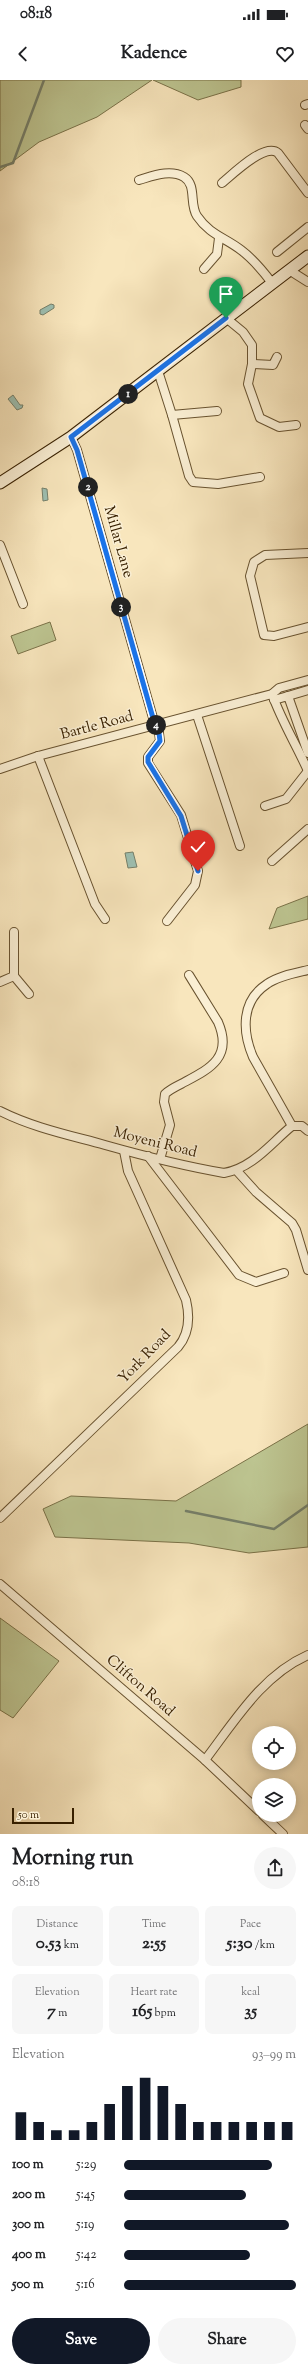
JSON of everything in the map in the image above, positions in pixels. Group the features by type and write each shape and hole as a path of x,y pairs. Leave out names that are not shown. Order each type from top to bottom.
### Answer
{"street":[{"path":"222,183 265,150 272,150 278,153 308,193"},
{"path":"139,180 171,172 185,178 190,185 195,213 219,238 245,253 272,283"},
{"path":"277,252 308,227"},
{"path":"204,269 216,254 219,238"},
{"path":"0,483 71,437 308,256"},
{"path":"289,270 308,282"},
{"path":"226,318 250,340 252,349 252,364 248,384 260,418 279,428 296,425"},
{"path":"252,364 273,365 277,357"},
{"path":"158,371 189,476 193,482 218,484 260,477"},
{"path":"172,416 217,411"},
{"name":"Millar Lane","path":"71,437 77,450 160,741 148,757 148,762 181,816 196,860 199,874 195,885 167,921"},
{"path":"0,546 22,604"},
{"path":"308,553 262,557 254,562 250,576 264,635 274,636 308,627"},
{"path":"273,697 279,688 308,680"},
{"path":"273,697 288,696 308,690"},
{"path":"288,696 308,753"},
{"path":"266,806 286,799 299,785 308,771 295,742 285,728 273,697"},
{"name":"Bartle Road","path":"0,769 38,756 156,725 273,697"},
{"path":"197,715 240,846"},
{"path":"38,756 95,904 105,919"},
{"path":"272,861 308,829"},
{"path":"14,932 14,976 29,994"},
{"path":"308,970 267,983 250,1003 245,1022 249,1047 253,1057 292,1126 302,1126 308,1131"},
{"path":"160,1159 170,1125 164,1102 165,1094 212,1067 218,1059 222,1045 222,1030 189,975"},
{"path":"0,982 14,976"},
{"name":"Moyeni Road","path":"0,1111 30,1126 124,1151 224,1173 236,1171 255,1160 292,1126"},
{"name":"York Road","path":"0,1518 178,1347 184,1338 189,1316 186,1300 128,1171 124,1151"},
{"path":"148,1156 239,1275 256,1282 284,1273"},
{"path":"236,1171 256,1192 292,1223 296,1230 308,1270"},
{"name":"Clifton Road","path":"0,1584 205,1760 252,1804"},
{"path":"205,1760 253,1696 289,1665 308,1655"},
{"path":"270,1822 283,1834"}],"green space":[{"path":"0,80 152,80 97,117 39,142 0,171"},
{"path":"153,80 241,80 241,87 198,100"},
{"path":"50,622 56,640 18,654 11,636"},
{"path":"308,896 308,919 269,929 277,908"},
{"path":"308,1424 308,1547 249,1553 189,1543 55,1537 43,1509 71,1496 176,1501"},
{"path":"0,1618 59,1661 13,1718 0,1710"}],"shaded area":[{"path":"51,304 54,305 54,308 43,315 40,314 40,310"},
{"path":"13,395 20,405 23,405 22,408 17,410 8,399"},
{"path":"42,488 47,489 48,500 43,501"},
{"path":"133,852 137,867 128,868 125,853"}],"waterway":[{"path":"0,167 13,163 44,80"},
{"path":"186,1511 274,1529 308,1505"}],"route":[{"path":"198,871 196,860 181,816 170,795 148,762 148,757 160,741 158,725 155,725 77,450 71,437 226,318"}]}
